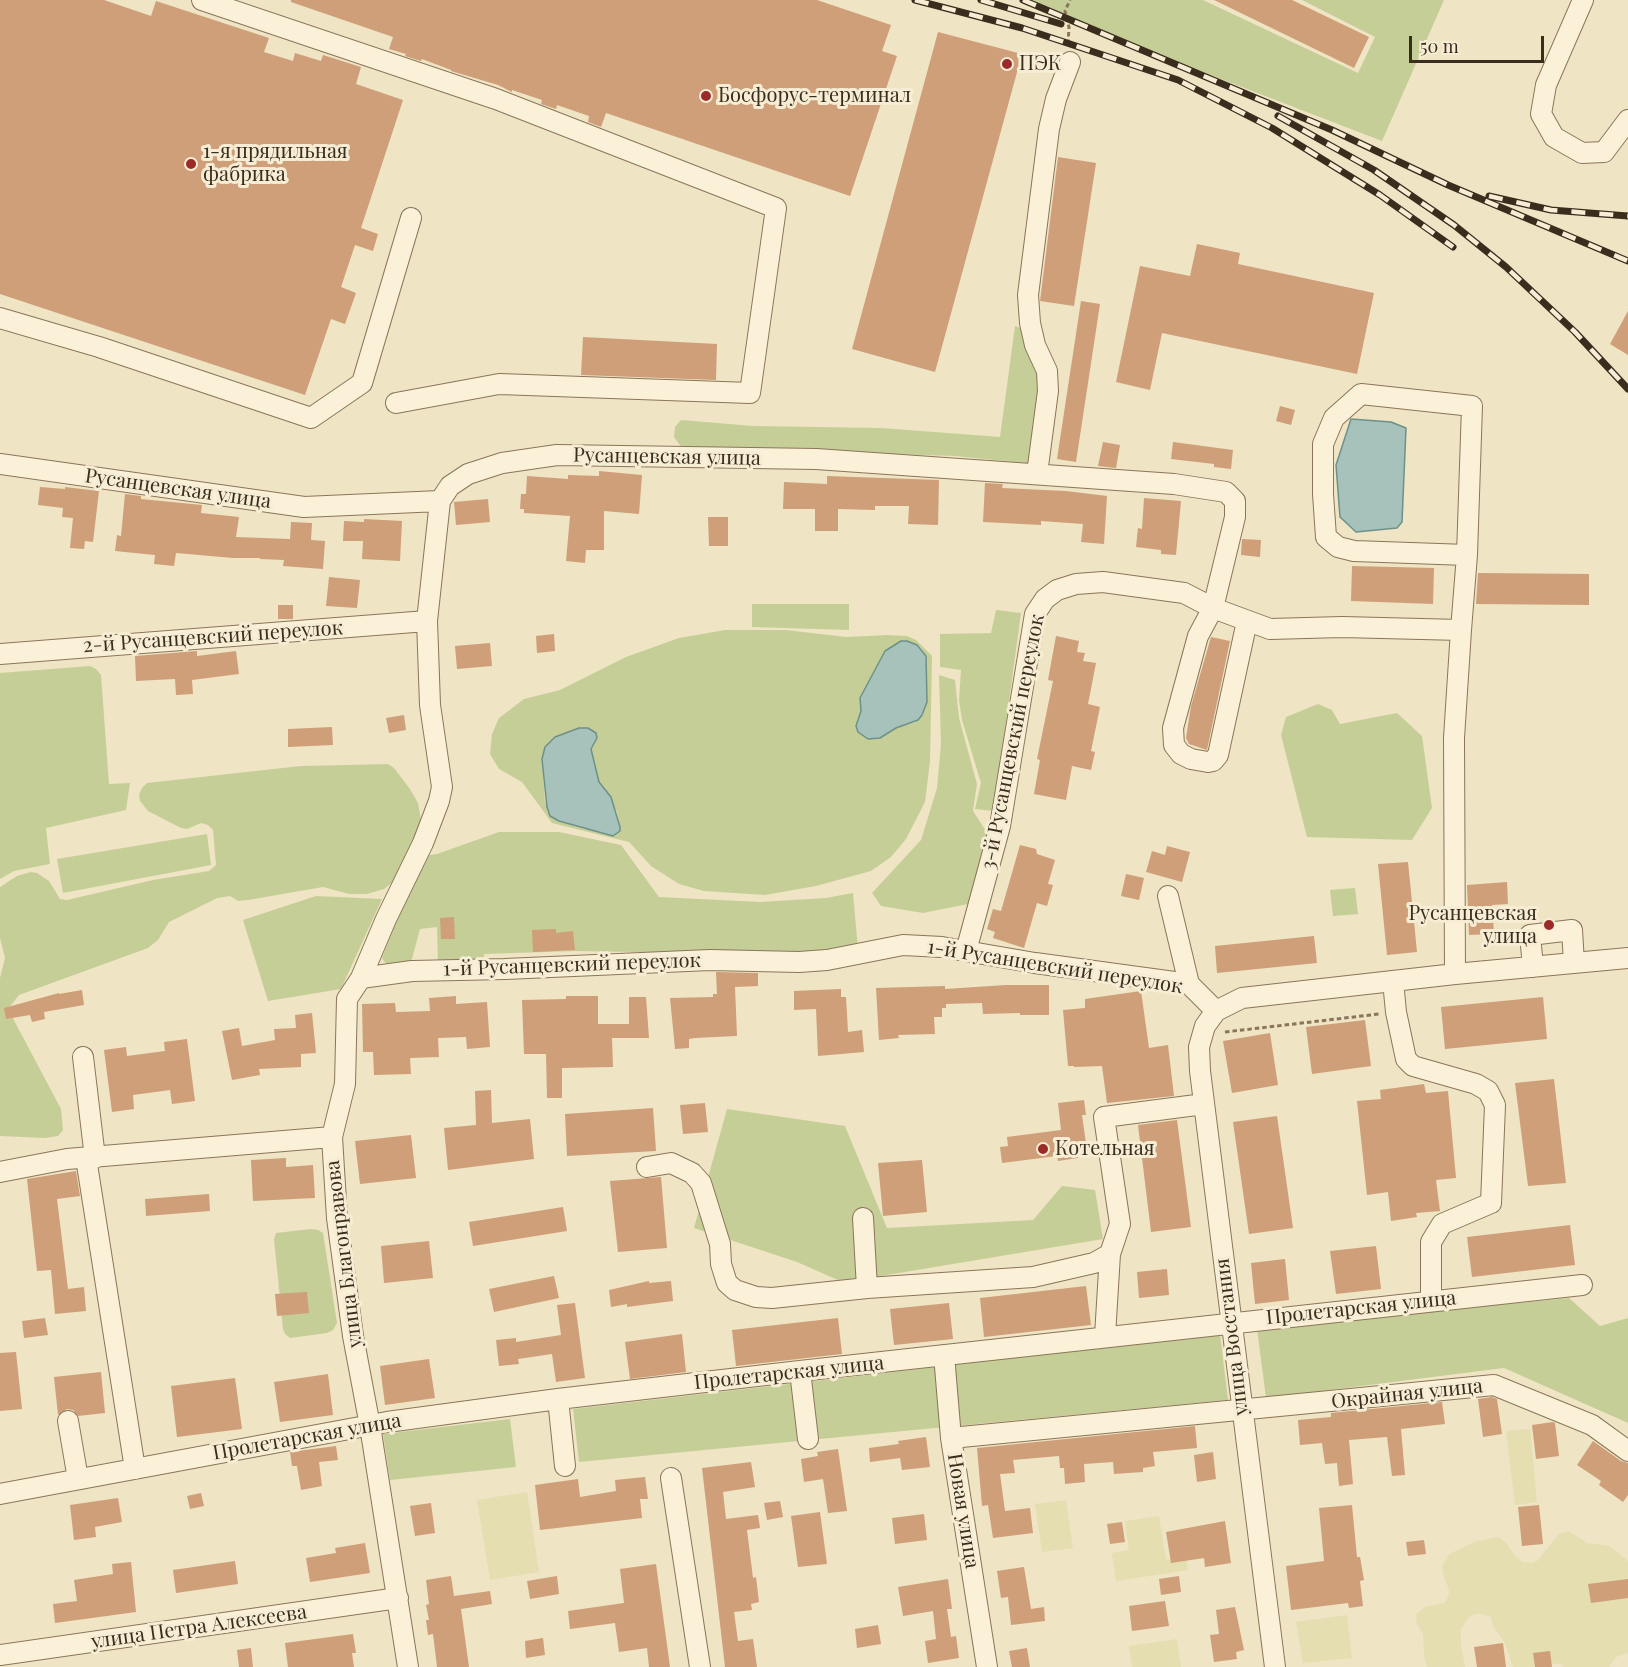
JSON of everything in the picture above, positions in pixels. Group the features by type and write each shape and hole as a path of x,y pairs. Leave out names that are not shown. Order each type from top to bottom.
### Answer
{"street":[{"path":"202,0 496,99 776,208 750,393 500,384 396,403"},
{"path":"1583,0 1546,85 1541,114 1554,137 1582,153 1604,152 1628,120"},
{"path":"1037,474 1048,391 1047,371 1035,345 1030,324 1028,295 1049,129 1056,99 1070,62"},
{"path":"0,318 99,347 311,418 362,383 411,218"},
{"path":"1455,974 1454,738 1467,555 1472,406 1361,394 1334,418 1323,444 1326,537 1338,547 1354,551 1467,555"},
{"name":"Русанцевская улица","path":"0,464 304,507 440,501 450,486 468,474 502,463 557,455 816,459 1174,484 1226,492 1236,501 1235,517 1213,608"},
{"name":"улица Благонравова","path":"408,1667 356,1352 337,1218 332,1137 345,1084 347,999 361,978 386,919 423,843 442,787 430,705 427,621 440,501"},
{"name":"3-й Русанцевский переулок","path":"966,951 1000,826 1035,614 1045,599 1058,590 1076,584 1103,582 1184,593 1213,608 1270,629 1342,627 1461,630"},
{"path":"1213,608 1198,636 1173,728 1174,745 1180,754 1191,759 1208,762 1213,761 1218,755 1247,621"},
{"name":"2-й Русанцевский переулок","path":"0,654 427,621"},
{"path":"1168,896 1189,984"},
{"path":"1533,967 1530,935 1572,930 1574,963"},
{"name":"1-й Русанцевский переулок","path":"361,978 412,971 710,960 799,962 827,960 903,945 942,947 1035,963 1189,984 1216,1011"},
{"path":"1216,1011 1242,998 1455,974 1628,958"},
{"path":"1393,981 1396,1012 1406,1059 1413,1066 1476,1084 1488,1091 1495,1105 1491,1203 1442,1224 1431,1242 1431,1301"},
{"name":"улица Восстания","path":"1216,1011 1205,1026 1198,1047 1241,1410 1275,1667"},
{"path":"82,1057 91,1158 135,1469"},
{"path":"1105,1336 1110,1254 1120,1224 1104,1117 1204,1104"},
{"path":"0,1172 68,1159 332,1137"},
{"path":"647,1167 671,1163 692,1173 701,1183 720,1244 721,1264 727,1283 735,1290 756,1297 772,1298 867,1288 1032,1277 1094,1263 1110,1254"},
{"path":"862,1218 867,1288"},
{"name":"Пролетарская улица","path":"0,1494 387,1422 558,1399 1105,1336 1582,1285"},
{"name":"Новая улица","path":"944,1355 951,1438 987,1667"},
{"path":"800,1371 808,1439"},
{"name":"Окрайная улица","path":"951,1438 1494,1385 1592,1425 1628,1451"},
{"path":"558,1399 565,1466"},
{"path":"68,1421 78,1479"},
{"path":"671,1478 700,1667"},
{"name":"улица Петра Алексеева","path":"0,1655 398,1598"}],"path":[{"path":"1070,0 1065,11 1069,27 1070,62"},
{"path":"1221,1036 1227,1031 1396,1012"}],"shaded area":[{"path":"1530,1429 1537,1502 1515,1505 1506,1431"},
{"path":"527,1492 539,1572 490,1580 477,1500"},
{"path":"1066,1500 1073,1548 1042,1552 1035,1504"},
{"path":"1159,1516 1166,1560 1186,1557 1188,1570 1116,1581 1112,1553 1129,1550 1125,1521"},
{"path":"1569,1531 1587,1543 1610,1546 1628,1561 1628,1653 1616,1657 1609,1667 1564,1667 1561,1664 1546,1663 1532,1667 1513,1667 1505,1643 1493,1626 1491,1617 1479,1613 1469,1617 1461,1629 1465,1667 1427,1667 1423,1634 1417,1624 1416,1614 1425,1607 1444,1603 1447,1599 1450,1592 1442,1566 1449,1554 1477,1541 1499,1537 1515,1556 1523,1562 1532,1563 1537,1561 1559,1534"},
{"path":"1347,1615 1352,1658 1303,1663 1296,1622"},
{"path":"1177,1639 1181,1667 1132,1667 1129,1646"}],"green space":[{"path":"1032,0 1203,0 1358,73 1375,37 1302,0 1444,0 1382,141 1156,54"},
{"path":"1015,326 1028,331 1042,375 1033,464 955,456 682,448 674,437 675,427 681,420 753,426 881,428 1000,437"},
{"path":"752,604 849,604 849,630 752,627"},
{"path":"996,610 1021,613 994,811 975,809 981,783 962,720 959,700 961,670 940,667 940,634 991,633"},
{"path":"725,630 786,630 846,637 907,636 916,640 932,656 930,761 925,802 906,839 891,857 871,871 816,886 765,895 704,891 679,884 651,866 629,842 552,823 522,782 499,769 490,754 492,734 499,718 524,699 560,690 626,657 679,638","holes":["901,641 907,641 920,647 926,656 927,702 915,722 896,728 880,738 868,739 858,732 860,698 885,651","584,728 595,742 591,753 599,782 617,812 620,827 584,829 559,821 545,802 542,755 551,740"]},
{"path":"90,666 101,675 109,784 130,783 126,810 46,828 50,864 14,871 0,879 0,673"},
{"path":"939,675 955,680 959,718 977,784 973,811 991,839 983,868 968,904 923,913 881,906 872,893 921,840 937,788 941,744"},
{"path":"1318,704 1332,710 1340,724 1397,713 1422,736 1432,808 1412,840 1307,837 1281,735 1286,717"},
{"path":"388,764 394,768 410,789 418,803 421,820 400,870 392,883 384,889 367,894 349,894 323,887 248,900 238,901 230,896 217,898 169,922 158,940 148,948 19,995 8,1009 61,1109 63,1130 58,1136 45,1138 0,1136 0,978 5,958 0,938 0,887 17,876 31,872 37,873 49,881 60,899 67,900 153,880 209,871 216,865 213,830 201,823 187,829 181,828 148,811 140,801 139,795 147,783 301,766"},
{"path":"499,832 559,832 621,845 659,897 760,902 826,898 853,893 858,949 760,954 575,951 484,954 484,963 438,964 437,927 420,929 410,966 389,968 382,958 423,856 437,854"},
{"path":"207,834 211,865 63,893 57,859"},
{"path":"1355,888 1358,914 1333,916 1330,890"},
{"path":"316,896 382,899 341,989 268,1001 243,920"},
{"path":"727,1109 845,1126 887,1228 1033,1220 1062,1186 1095,1190 1103,1239 881,1276 838,1280 797,1262 694,1228"},
{"path":"311,1229 323,1233 337,1323 333,1330 327,1333 290,1338 283,1329 274,1239 276,1233"},
{"path":"1569,1298 1600,1326 1628,1318 1628,1423 1504,1368 1266,1398 1257,1329"},
{"path":"1220,1334 1228,1400 579,1462 573,1409"},
{"path":"510,1419 516,1467 390,1480 383,1434"}],"water":[{"path":"1351,419 1391,422 1406,428 1402,522 1397,528 1356,532 1340,517 1336,465"},
{"path":"901,641 917,645 926,656 927,702 918,720 896,728 880,738 868,739 858,732 856,726 861,711 860,698 885,651"},
{"path":"579,728 588,728 596,733 597,738 591,749 599,782 611,797 620,827 620,831 613,836 559,821 550,816 547,807 542,759 545,747 555,737"}],"building":[{"name":"1-я прядильная фабрика","path":"0,0 104,0 151,16 156,1 269,38 264,52 293,61 295,53 321,61 323,55 361,67 356,84 403,100 361,228 378,234 373,251 355,245 341,287 356,293 345,324 331,319 305,395 0,294"},
{"name":"Босфорус-терминал","path":"291,0 817,0 891,25 882,51 897,56 850,196 606,113 601,127 588,122 589,116 557,105 556,109 541,104 542,100 512,90 512,92 422,59 421,61 405,56 406,54 389,49 393,37 291,2"},
{"path":"1214,0 1292,0 1369,37 1354,68"},
{"path":"938,32 1022,54 935,372 852,349"},
{"path":"1058,157 1096,163 1074,306 1040,301"},
{"path":"1197,244 1240,253 1238,264 1374,293 1357,374 1162,333 1150,390 1116,382 1140,266 1190,276"},
{"path":"1081,301 1100,304 1076,462 1057,459"},
{"path":"1628,311 1628,355 1610,344"},
{"path":"583,337 717,344 716,380 581,375"},
{"path":"1280,406 1295,410 1291,425 1276,421"},
{"path":"1103,442 1120,445 1116,468 1098,466"},
{"path":"1173,442 1233,450 1231,469 1214,467 1214,464 1171,459"},
{"path":"599,471 642,475 639,514 604,511 604,550 586,550 585,563 566,561 570,516 524,513 524,509 520,509 521,494 526,494 527,476 568,479 568,475 599,476"},
{"path":"827,476 939,480 938,525 908,524 909,506 875,506 875,510 838,509 838,531 815,531 815,509 783,509 784,482 827,484"},
{"path":"985,483 1003,484 1002,488 1066,491 1107,496 1104,544 1081,542 1083,524 1041,521 1041,525 983,522"},
{"path":"40,487 99,491 93,542 85,541 84,549 70,548 73,518 62,517 63,508 38,505"},
{"path":"125,494 141,496 141,499 202,505 201,513 239,517 236,537 290,539 291,522 312,523 311,540 325,541 323,569 283,566 284,560 176,553 174,566 154,564 155,555 115,551 117,535 121,536"},
{"path":"1144,498 1181,501 1176,555 1161,554 1161,550 1136,547 1138,528 1142,529"},
{"path":"488,499 490,522 456,525 454,502"},
{"path":"708,517 728,517 728,546 709,546"},
{"path":"364,519 402,521 400,561 362,559 363,541 343,541 344,521 364,522"},
{"path":"1242,539 1261,540 1260,557 1241,555"},
{"path":"1352,566 1434,568 1433,604 1351,601"},
{"path":"1478,573 1589,574 1589,605 1476,604"},
{"path":"329,577 360,580 357,608 326,606"},
{"path":"278,605 293,605 293,619 278,619"},
{"path":"554,634 555,651 537,653 536,636"},
{"path":"1056,636 1079,641 1077,652 1085,653 1083,661 1096,663 1088,704 1100,707 1091,751 1095,752 1091,770 1072,766 1066,800 1034,794 1040,760 1037,759 1053,681 1048,680"},
{"path":"1211,637 1230,641 1207,750 1189,744 1186,738 1191,706"},
{"path":"490,643 492,666 457,669 455,646"},
{"path":"197,651 197,656 236,651 239,674 192,680 193,694 176,695 175,679 136,681 135,656"},
{"path":"404,715 406,730 389,733 386,718"},
{"path":"332,727 333,745 288,747 288,729"},
{"path":"1020,845 1036,849 1037,854 1055,860 1048,884 1053,885 1047,906 1037,903 1024,948 993,938 995,932 987,929 993,909 1001,911"},
{"path":"1167,846 1190,852 1182,882 1146,872 1152,851 1165,855"},
{"path":"1408,862 1417,952 1387,955 1378,864"},
{"path":"1126,874 1144,878 1139,900 1121,896"},
{"path":"1507,882 1508,904 1492,905 1494,934 1469,935 1467,885"},
{"path":"454,917 455,939 441,939 440,918"},
{"path":"556,929 556,933 573,931 575,950 533,952 532,930"},
{"path":"1314,936 1317,963 1217,973 1215,946"},
{"path":"716,972 758,973 758,986 735,987 737,1036 689,1039 689,1048 675,1049 670,998 713,997 713,994 717,994"},
{"path":"1049,985 1049,1015 983,1014 982,1003 946,1004 946,1008 942,1008 942,1017 934,1017 935,1034 898,1035 899,1038 879,1040 876,988 945,986 945,989"},
{"path":"841,989 841,997 846,997 848,1032 862,1030 864,1052 818,1056 816,1009 794,1010 794,991"},
{"path":"82,990 84,1005 44,1012 45,1019 32,1022 30,1015 6,1019 4,1008 59,993"},
{"path":"1141,991 1149,1048 1168,1045 1174,1096 1107,1103 1102,1066 1068,1066 1063,1010 1085,1008 1085,999"},
{"path":"456,996 456,1004 487,1002 490,1047 467,1049 466,1037 438,1038 439,1057 410,1058 411,1074 374,1075 373,1052 363,1052 362,1004 395,1003 396,1012 430,1011 429,998"},
{"path":"566,996 598,996 598,1024 629,1024 629,997 646,997 649,1038 612,1038 613,1067 562,1068 562,1098 547,1098 546,1054 524,1054 522,1000 566,999"},
{"path":"1543,997 1547,1039 1445,1049 1441,1007"},
{"path":"312,1013 316,1053 301,1054 301,1067 259,1069 260,1075 232,1080 222,1031 239,1028 242,1046 275,1040 274,1029 296,1028 295,1015"},
{"path":"1365,1020 1371,1066 1312,1074 1306,1027"},
{"path":"1270,1033 1278,1085 1232,1093 1223,1041"},
{"path":"187,1039 195,1101 172,1104 170,1090 133,1095 134,1109 112,1112 104,1050 126,1047 127,1056 165,1051 164,1042"},
{"path":"1554,1079 1566,1183 1528,1186 1515,1083"},
{"path":"1424,1084 1426,1093 1448,1091 1456,1178 1436,1180 1440,1211 1416,1213 1417,1217 1391,1221 1388,1192 1367,1195 1357,1101 1381,1099 1380,1090"},
{"path":"491,1090 492,1123 530,1119 534,1159 448,1170 444,1128 476,1125 475,1091"},
{"name":"Котельная","path":"1084,1100 1086,1115 1082,1115 1087,1151 1077,1152 1078,1158 1058,1161 1057,1156 1002,1163 1000,1147 1008,1146 1007,1137 1061,1130 1058,1103"},
{"path":"705,1103 708,1132 683,1134 680,1105"},
{"path":"653,1108 656,1151 567,1156 565,1114"},
{"path":"1277,1116 1293,1228 1249,1234 1233,1122"},
{"path":"1177,1120 1191,1227 1151,1232 1138,1125"},
{"path":"411,1135 416,1178 360,1184 355,1141"},
{"path":"286,1158 286,1167 313,1165 315,1198 253,1201 251,1160"},
{"path":"922,1160 927,1212 883,1216 878,1163"},
{"path":"76,1171 80,1196 57,1199 68,1289 84,1287 86,1311 55,1314 51,1270 37,1271 27,1179"},
{"path":"661,1177 667,1248 618,1252 610,1181"},
{"path":"209,1194 210,1211 146,1216 145,1199"},
{"path":"563,1207 567,1231 473,1246 469,1222"},
{"path":"1570,1225 1575,1265 1472,1277 1467,1237"},
{"path":"429,1241 433,1278 384,1283 381,1246"},
{"path":"1376,1246 1381,1289 1336,1294 1330,1251"},
{"path":"1285,1259 1289,1300 1255,1304 1251,1263"},
{"path":"1167,1269 1169,1295 1139,1298 1137,1272"},
{"path":"554,1276 559,1298 494,1312 489,1289"},
{"path":"649,1281 649,1283 671,1281 673,1301 611,1307 609,1290"},
{"path":"1086,1286 1091,1325 984,1337 980,1298"},
{"path":"307,1292 309,1313 277,1316 275,1294"},
{"path":"575,1303 585,1378 556,1382 552,1354 518,1359 519,1364 499,1366 496,1340 516,1338 516,1342 561,1335 557,1305"},
{"path":"949,1303 953,1339 894,1345 890,1309"},
{"path":"45,1318 48,1335 24,1338 22,1321"},
{"path":"838,1318 842,1354 736,1366 732,1330"},
{"path":"682,1334 686,1372 630,1379 625,1342"},
{"path":"16,1352 22,1409 0,1411 0,1353"},
{"path":"429,1359 435,1398 385,1405 380,1366"},
{"path":"101,1372 105,1413 78,1416 73,1410 67,1409 58,1415 54,1377"},
{"path":"328,1374 333,1415 280,1422 274,1382"},
{"path":"235,1378 242,1429 177,1437 171,1386"},
{"path":"1492,1397 1497,1399 1502,1434 1483,1437 1478,1399"},
{"path":"1442,1402 1445,1424 1401,1429 1405,1475 1392,1476 1387,1437 1349,1440 1353,1484 1339,1486 1337,1463 1325,1464 1322,1443 1300,1445 1298,1420 1331,1417 1331,1413"},
{"path":"1553,1422 1559,1456 1536,1459 1532,1425"},
{"path":"1195,1426 1197,1448 1153,1452 1155,1466 1143,1468 1143,1472 1114,1474 1113,1462 1084,1464 1085,1482 1065,1484 1064,1468 1060,1468 1059,1456 1013,1460 1015,1473 1000,1474 1005,1511 1030,1508 1033,1533 993,1538 988,1505 982,1506 977,1448"},
{"path":"926,1437 930,1467 902,1470 900,1458 870,1462 869,1448"},
{"path":"1593,1441 1621,1461 1628,1463 1628,1495 1623,1502 1599,1485 1601,1481 1577,1465"},
{"path":"336,1446 338,1460 319,1462 322,1486 301,1490 297,1466 292,1466 290,1452"},
{"path":"838,1449 847,1511 828,1513 823,1479 804,1482 801,1459 818,1456 817,1452"},
{"path":"1213,1452 1216,1479 1197,1482 1194,1455"},
{"path":"751,1462 755,1487 723,1492 726,1519 758,1515 760,1528 747,1530 753,1578 756,1577 759,1602 751,1604 752,1610 734,1612 738,1641 753,1639 757,1667 725,1667 702,1468"},
{"path":"645,1477 648,1499 640,1499 642,1518 540,1530 535,1485 578,1479 580,1497 616,1491 615,1480"},
{"path":"201,1493 204,1506 190,1509 187,1496"},
{"path":"118,1498 122,1522 95,1527 96,1537 74,1540 70,1505"},
{"path":"780,1501 783,1517 767,1520 764,1503"},
{"path":"431,1503 435,1533 415,1536 410,1506"},
{"path":"1352,1505 1357,1557 1360,1557 1364,1580 1360,1581 1363,1606 1349,1608 1348,1603 1291,1610 1286,1566 1324,1561 1319,1508"},
{"path":"1539,1505 1543,1544 1522,1546 1518,1507"},
{"path":"820,1512 827,1564 798,1567 791,1516"},
{"path":"924,1514 927,1540 895,1544 892,1518"},
{"path":"1225,1521 1231,1563 1205,1567 1204,1558 1171,1563 1166,1532"},
{"path":"1122,1522 1125,1542 1110,1544 1107,1524"},
{"path":"1424,1540 1426,1554 1408,1556 1406,1542"},
{"path":"365,1543 370,1573 310,1582 306,1558 336,1553 335,1548"},
{"path":"235,1561 238,1584 176,1593 173,1570"},
{"path":"131,1562 136,1612 55,1623 53,1604 77,1601 74,1580 113,1574 112,1564"},
{"path":"656,1564 670,1667 649,1667 647,1648 619,1652 615,1623 570,1629 568,1611 624,1603 620,1569"},
{"path":"1024,1567 1031,1609 1044,1607 1045,1621 1011,1625 1008,1597 1001,1598 997,1571"},
{"path":"451,1576 454,1596 490,1591 492,1604 461,1609 469,1667 437,1667 433,1634 428,1635 426,1620 429,1620 426,1605 429,1604 426,1580"},
{"path":"557,1576 559,1594 530,1599 527,1581"},
{"path":"1179,1576 1181,1592 1161,1595 1159,1579"},
{"path":"948,1579 952,1609 947,1609 951,1637 956,1636 959,1658 928,1663 925,1641 936,1639 933,1611 903,1616 898,1587"},
{"path":"1628,1579 1628,1598 1591,1603 1588,1584"},
{"path":"1165,1601 1169,1626 1132,1631 1129,1606"},
{"path":"1235,1607 1244,1650 1236,1652 1237,1659 1214,1662 1210,1635 1219,1634 1216,1610"},
{"path":"878,1625 881,1644 857,1648 855,1629"},
{"path":"353,1634 356,1653 352,1653 354,1667 288,1667 285,1643"},
{"path":"543,1638 545,1655 526,1658 525,1641"},
{"path":"1503,1643 1506,1667 1477,1667 1474,1647"},
{"path":"251,1648 253,1667 239,1667 237,1650"},
{"path":"1027,1648 1030,1667 1012,1667 1009,1651"},
{"path":"1550,1651 1552,1667 1535,1667 1533,1653"}],"railway":[{"path":"915,0 1022,28 1178,80 1272,128 1380,195 1453,247"},
{"path":"981,0 1061,24"},
{"path":"1023,0 1332,130 1448,185 1628,261"},
{"path":"1278,116 1374,170 1454,225 1506,267 1575,332 1628,389"},
{"path":"1489,196 1551,210 1628,216"}],"place":[{"name":"ПЭК","path":"1007,64"},
{"name":"Босфорус-терминал","path":"706,96"},
{"name":"1-я прядильная фабрика","path":"191,164"},
{"name":"Русанцевская улица","path":"1549,925"},
{"name":"Котельная","path":"1043,1149"}]}
